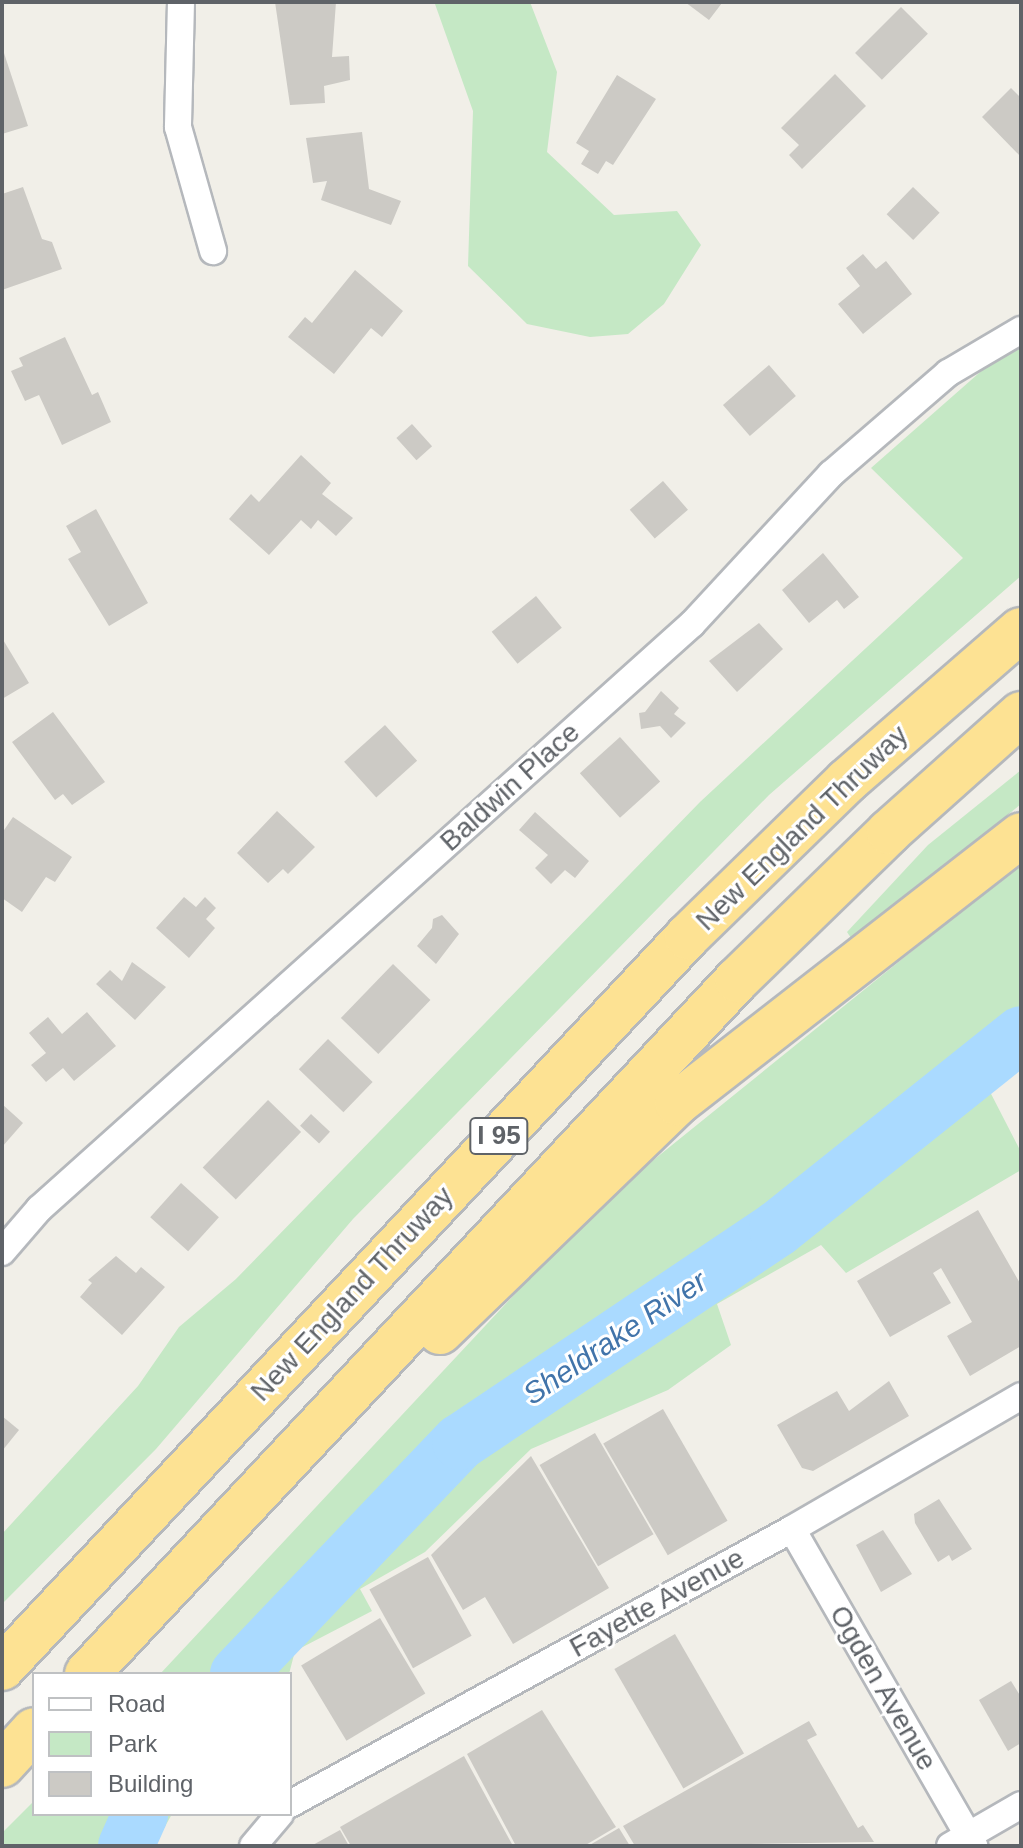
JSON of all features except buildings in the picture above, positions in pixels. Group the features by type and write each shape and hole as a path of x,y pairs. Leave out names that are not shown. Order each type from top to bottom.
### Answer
{"highway":[{"name":"New England Thruway","path":"2,1668 707,917 847,781 1021,630"},
{"name":"I 95","path":"89,1672 737,980 878,842 1021,714"},
{"path":"293,1454 472,1305 677,1103 1021,835"},
{"path":"2,1765 32,1732"}],"street":[{"path":"181,2 178,127 213,251"},
{"name":"Baldwin Place","path":"2,1252 39,1209 692,624 831,474 948,373 1021,330"},
{"name":"Fayette Avenue","path":"292,1803 792,1529 1021,1396"},
{"name":"Ogden Avenue","path":"792,1529 964,1842"},
{"path":"964,1842 1021,1805"},
{"path":"253,1846 278,1816"}],"green space":[{"path":"530,2 557,72 547,152 614,215 677,211 701,245 664,304 628,334 590,337 527,324 468,266 473,111 435,4"},
{"path":"1021,346 1021,576 769,795 353,1219 156,1449 2,1604 2,1534 138,1386 179,1327 236,1279 700,802 963,558 871,468 995,359"},
{"path":"1021,770 1021,804 853,941 847,932 928,845"},
{"path":"1021,863 1021,1064 987,1086 1021,1152 1021,1170 846,1273 821,1245 717,1304 731,1345 668,1390 531,1449 425,1552 360,1589 372,1611 295,1651 290,1672 162,1672 599,1204"},
{"path":"32,1803 32,1816 171,1816 154,1846 2,1846 2,1833"}],"waterway":[{"name":"Sheldrake River","path":"240,1672 460,1442 777,1229 1021,1034"},
{"name":"Sheldrake River","path":"126,1846 139,1816"}]}
